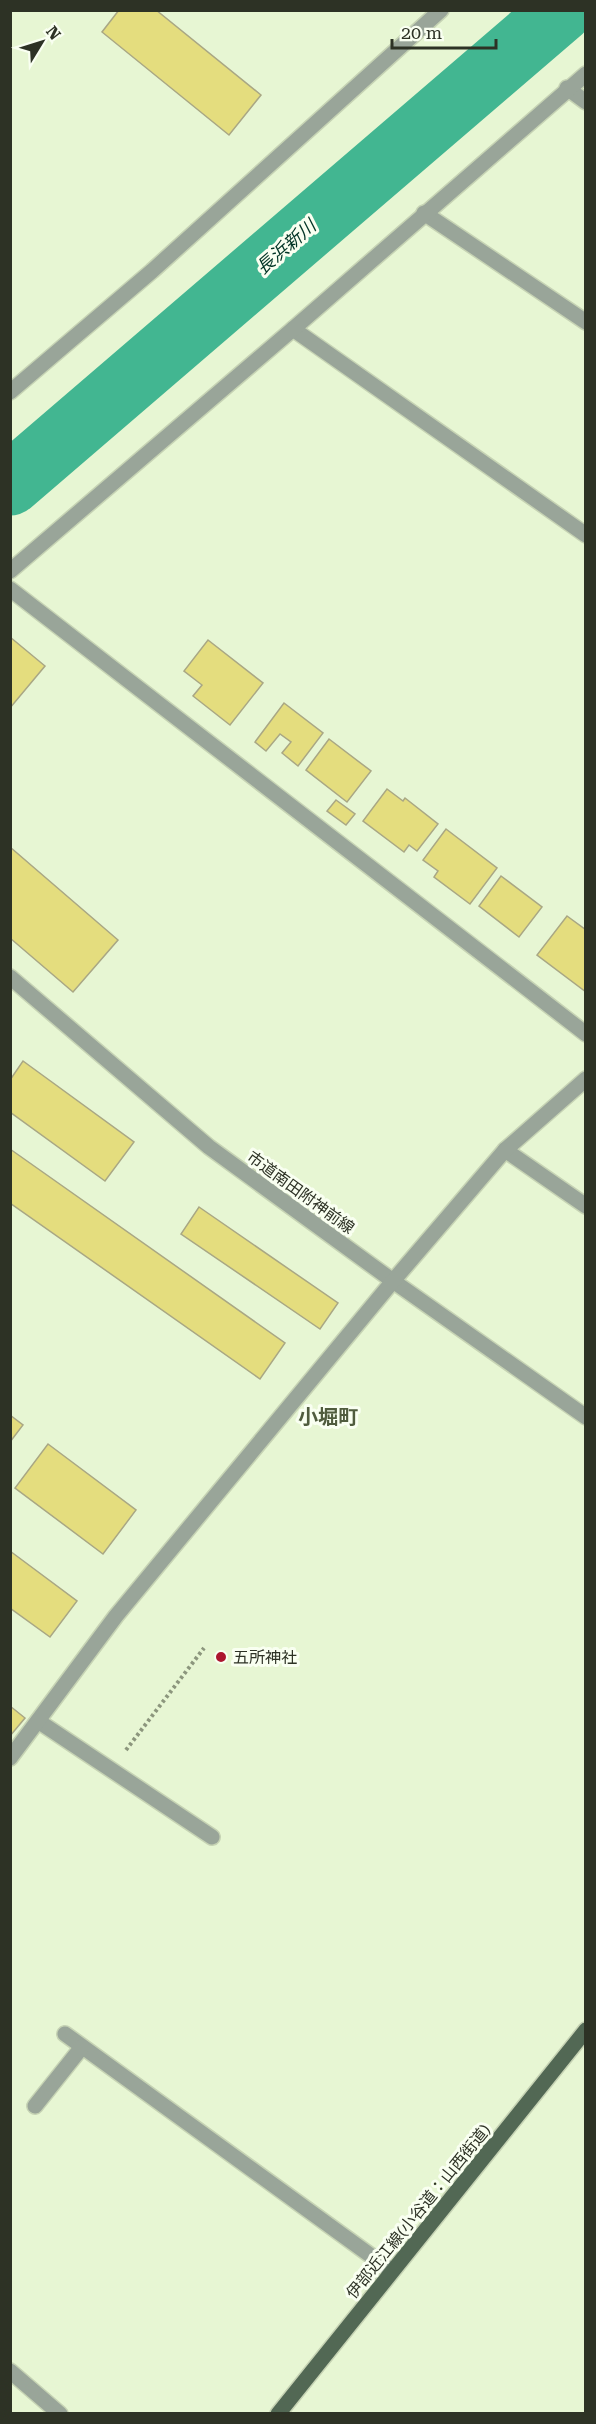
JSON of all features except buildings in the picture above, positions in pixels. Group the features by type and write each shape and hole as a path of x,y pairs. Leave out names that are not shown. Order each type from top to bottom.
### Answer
{"main road":[{"name":"伊部近江線(小谷道：山西街道)","path":"278,2414 585,2030"}],"street":[{"path":"10,392 152,271 441,10"},
{"path":"10,571 293,329 585,74"},
{"path":"567,88 585,102"},
{"path":"424,213 585,322"},
{"path":"293,329 585,536"},
{"path":"10,589 585,1034"},
{"name":"市道南田附神前線","path":"10,977 208,1147 585,1417"},
{"path":"10,1758 116,1616 393,1281 505,1150 585,1079"},
{"path":"505,1150 585,1206"},
{"path":"38,1721 213,1837"},
{"path":"65,2034 392,2271"},
{"path":"35,2106 82,2047"},
{"path":"10,2371 60,2414"}],"path":[{"path":"111,1769 204,1648"}],"waterway":[{"name":"長浜新川","path":"10,484 562,10"}],"place":[{"name":"五所神社","path":"221,1657"}],"district":[{"name":"小堀町","path":"328,1417"}]}
